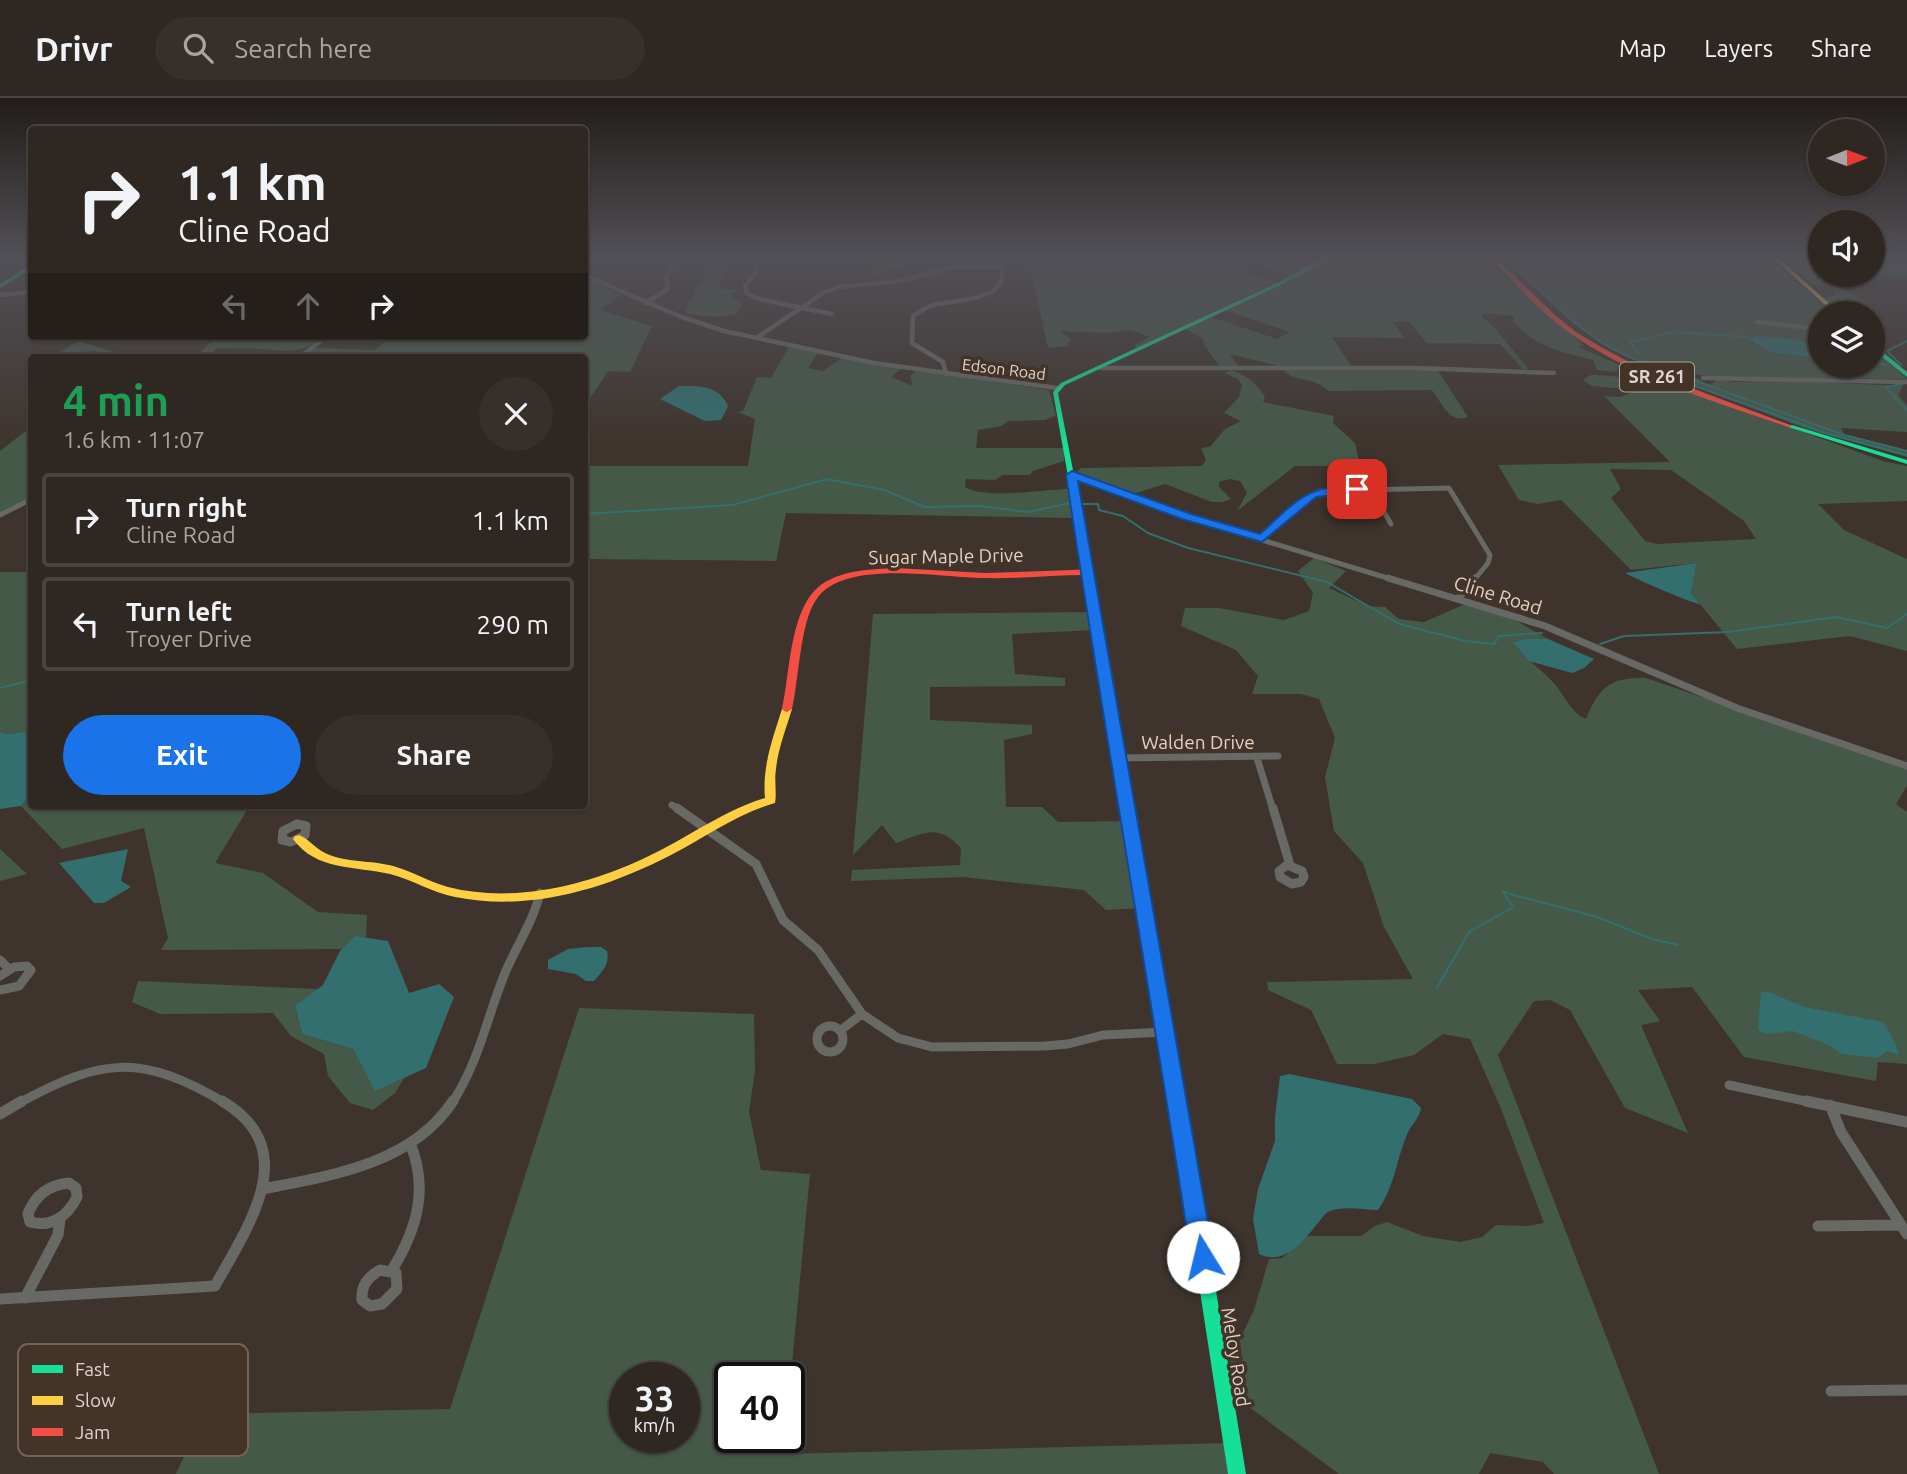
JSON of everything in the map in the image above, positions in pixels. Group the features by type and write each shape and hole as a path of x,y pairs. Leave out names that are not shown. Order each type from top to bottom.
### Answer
{"main road":[{"path":"1057,388 1202,320"},
{"name":"SR 261","path":"1559,320 1599,350 1633,367 1811,433 1907,462"},
{"path":"1885,356 1907,375"},
{"name":"Meloy Road","path":"1057,388 1056,401 1072,475 1117,758 1166,1032 1237,1474"},
{"name":"Sugar Maple Drive","path":"705,828 735,809 771,800 769,787 773,748 792,693 804,614 810,601 826,586 842,579 874,572 988,576 1086,572"},
{"path":"299,839 313,854 331,861 397,871 457,893 491,897 540,893 584,885 640,866 676,848 705,828"}],"street":[{"name":"Edson Road","path":"692,320 755,338 874,363 1057,388"},
{"path":"755,338 782,320"},
{"path":"913,320 912,343 943,362 946,374"},
{"path":"1757,321 1808,327"},
{"path":"304,354 322,340"},
{"path":"1101,368 1415,368 1554,373"},
{"path":"1703,378 1907,382"},
{"name":"Cline Road","path":"1072,475 1186,517 1550,628 1737,708 1907,766"},
{"path":"1371,489 1391,524"},
{"path":"1262,538 1312,494 1332,490 1451,490 1490,552 1488,563 1458,599"},
{"path":"0,515 28,501"},
{"name":"Walden Drive","path":"1117,758 1278,757"},
{"path":"1256,758 1290,865"},
{"path":"672,806 756,864 765,878 779,914 818,950 862,1014 898,1038 932,1047 1058,1045 1102,1035 1166,1032"},
{"path":"262,1189 357,1170 410,1143 442,1114 464,1083 512,956 534,918 540,893"},
{"path":"0,960 9,969"},
{"path":"0,976 9,969 27,966 30,973 18,986 0,990"},
{"path":"841,1030 862,1014"},
{"path":"0,1114 48,1087 94,1072 136,1067 170,1073 235,1108 258,1129 264,1149 262,1189 249,1222 215,1286 0,1300"},
{"path":"1729,1085 1907,1122"},
{"path":"1830,1105 1841,1132 1904,1230"},
{"path":"392,1270 409,1242 420,1204 421,1172 410,1143"},
{"path":"24,1298 58,1236 60,1219 77,1197 76,1188 69,1183 43,1192 33,1202 28,1213 28,1218 34,1224 46,1225 60,1219"},
{"path":"1818,1226 1904,1230"},
{"path":"1831,1391 1907,1390"}],"green space":[{"path":"588,320 633,320 652,326 630,372 608,371 588,401 588,354 304,354 313,348 375,350 387,340 588,340"},
{"path":"1042,320 1197,320 1137,349 1135,345 1150,337 1131,330 1105,333 1063,331 1061,332 1071,339 1067,346 1048,348"},
{"path":"1203,320 1221,320 1277,339 1290,332 1255,320 1486,320 1528,369 1523,369 1500,344 1427,343 1409,322 1393,322 1405,338 1332,337 1352,367 1279,366 1230,354 1239,368 1220,367 1203,339 1184,328"},
{"path":"1556,320 1584,345 1578,347 1620,365 1616,372 1597,370 1593,360 1540,343 1513,321"},
{"path":"1570,320 1808,320 1808,326 1795,325 1808,328 1808,342 1800,339 1748,336 1752,343 1771,352 1808,357 1808,378 1717,377 1674,372 1692,376 1710,385 1718,379 1734,382 1774,380 1903,386 1898,395 1907,405 1907,432 1841,428 1844,434 1907,450 1907,457 1813,431 1685,383 1608,348"},
{"path":"78,340 89,340 85,343 116,353 95,354 96,351 90,351 58,354"},
{"path":"212,340 318,340 295,350 218,348 211,354 199,354"},
{"path":"790,345 819,351 808,368 823,371 843,357 902,368 891,377 913,386 910,376 917,370 1049,390 1056,415 1045,420 1008,421 1002,426 978,430 976,448 1064,448 1064,461 1033,471 1030,475 1002,475 996,480 966,479 965,487 987,493 1070,489 1073,518 786,513 776,561 588,559 588,466 748,466 755,419 738,412 743,411 757,377 771,378"},
{"path":"1885,360 1907,379 1812,378 1885,378"},
{"path":"1282,369 1437,369 1468,417 1456,418 1451,415 1432,390 1328,391 1317,383 1292,376"},
{"path":"1230,370 1254,383 1265,397 1263,402 1334,416 1333,423 1355,443 1360,466 1295,466 1237,511 1247,493 1240,481 1230,479 1219,482 1219,487 1231,499 1212,502 1165,484 1133,494 1077,472 1081,468 1202,466 1206,460 1201,448 1210,447 1225,429 1241,421 1224,413 1239,397 1242,385 1238,379 1225,373"},
{"path":"1591,375 1649,376 1883,461 1907,466 1907,501 1818,504 1844,530 1907,559 1907,651 1850,636 1737,649 1691,593 1695,563 1631,570 1561,500 1538,504 1519,500 1498,465 1670,462 1604,396 1620,397 1639,390 1591,386 1583,380","holes":["1610,469 1671,470 1744,521 1756,539 1657,544 1645,541 1611,498 1621,489"]},
{"path":"28,429 28,501 0,515 0,451"},
{"path":"1314,558 1346,571 1329,588 1368,606 1385,607 1399,619 1424,622 1463,605 1501,612 1548,639 1524,639 1514,644 1553,682 1576,712 1586,719 1596,699 1607,686 1623,679 1646,678 1907,767 1907,786 1896,804 1907,812 1907,1064 1878,1062 1876,1081 1744,1057 1692,987 1638,990 1660,1021 1641,1025 1688,1133 1625,1108 1570,1010 1550,1000 1534,1001 1498,1055 1659,1474 1554,1474 1543,1462 1490,1453 1479,1474 1339,1474 1249,1407 1230,1360 1254,1310 1269,1259 1282,1258 1308,1236 1361,1236 1375,1226 1387,1222 1423,1236 1460,1242 1482,1237 1496,1225 1528,1226 1544,1223 1501,1109 1470,1039 1443,1034 1414,1055 1374,1064 1337,1064 1311,1010 1268,990 1267,982 1413,979 1384,927 1363,863 1334,831 1325,777 1335,738 1319,699 1301,694 1252,694 1258,676 1236,650 1181,626 1185,608 1219,608 1284,620 1309,611 1313,593 1298,571"},
{"path":"0,572 28,572 28,731 6,734 0,732"},
{"path":"1093,612 1096,630 1012,634 1015,674 1065,678 1065,686 930,687 930,720 1032,725 1032,734 1004,740 1006,807 1042,807 1058,822 1129,821 1144,908 1106,910 1084,890 963,877 851,881 852,870 960,865 961,848 945,835 930,832 896,843 882,825 853,855 873,614"},
{"path":"28,798 28,809 248,809 215,863 263,873 318,912 367,915 366,938 355,937 343,949 161,950 168,938 144,828 62,849 21,806"},
{"path":"0,849 27,874 0,881"},
{"path":"138,981 318,989 295,1007 302,1034 353,1049 375,1090 404,1078 395,1093 373,1110 350,1103 328,1076 324,1054 291,1036 273,1013 160,1014 132,1002"},
{"path":"579,1008 754,1014 755,1070 749,1112 761,1170 810,1174 792,1362 714,1362 714,1453 784,1454 1228,1443 1235,1474 176,1474 184,1456 248,1456 248,1413 450,1409"}],"water":[{"path":"1748,337 1800,339 1808,342 1808,357 1771,352 1748,340"},
{"path":"679,386 708,388 719,394 728,406 721,420 705,421 660,399"},
{"path":"1696,563 1691,593 1700,604 1625,573"},
{"path":"1524,639 1548,639 1594,659 1584,668 1572,673 1529,661 1513,643"},
{"path":"28,731 28,798 21,806 0,809 0,732 6,734"},
{"path":"128,849 121,881 131,887 104,903 94,903 59,863"},
{"path":"355,936 388,941 409,993 439,984 454,997 426,1068 375,1091 353,1049 302,1034 295,1006 323,985 340,951"},
{"path":"601,947 607,951 607,964 594,981 586,981 576,974 548,969 548,960 568,949"},
{"path":"1761,992 1768,992 1805,1007 1883,1022 1899,1055 1887,1051 1878,1058 1842,1054 1829,1045 1793,1031 1768,1034 1758,1030"},
{"path":"1289,1074 1412,1099 1421,1108 1408,1133 1391,1184 1378,1210 1346,1208 1328,1212 1292,1250 1285,1255 1268,1257 1259,1254 1253,1219 1258,1189 1275,1141 1280,1076"}],"waterway":[{"path":"1572,320 1593,337 1627,356 1682,373 1699,382 1844,435 1907,451"},
{"path":"1639,354 1630,342 1673,332 1749,337"},
{"path":"1901,365 1887,351 1907,341"},
{"path":"1684,382 1829,434 1907,455"},
{"path":"1904,384 1885,387 1907,410"},
{"path":"588,514 733,505 827,479 884,490 925,507 979,506 1028,512 1070,503"},
{"path":"1083,504 1098,504 1099,510 1123,516 1148,533 1188,548 1327,582 1399,624 1466,641 1494,644 1499,636 1542,633"},
{"path":"1600,644 1624,636 1728,632 1836,617 1887,628 1907,614"},
{"path":"0,688 28,681"},
{"path":"1437,988 1469,932 1513,907 1503,892 1597,917 1652,939 1678,945"}],"traffic: fast":[{"path":"1083,542 1055,393 1063,384 1201,320"},
{"path":"1885,356 1907,375"},
{"path":"1790,426 1907,462"},
{"path":"1176,1089 1237,1474"}],"traffic: slow":[{"path":"1083,542 1126,804"},
{"path":"299,839 309,849 330,860 391,870 457,893 511,897 538,895 592,884 643,864 730,816 771,800 771,765 787,709"}],"traffic: jam":[{"path":"1557,320 1599,349 1651,375 1790,426"},
{"path":"787,709 800,633 808,605 814,595 829,583 871,572 985,576 1086,572"},
{"path":"1126,804 1176,1089"}],"route":[{"path":"1203,1257 1169,1046 1091,603 1072,475 1186,517 1262,538 1312,494 1326,490 1357,489"}]}
